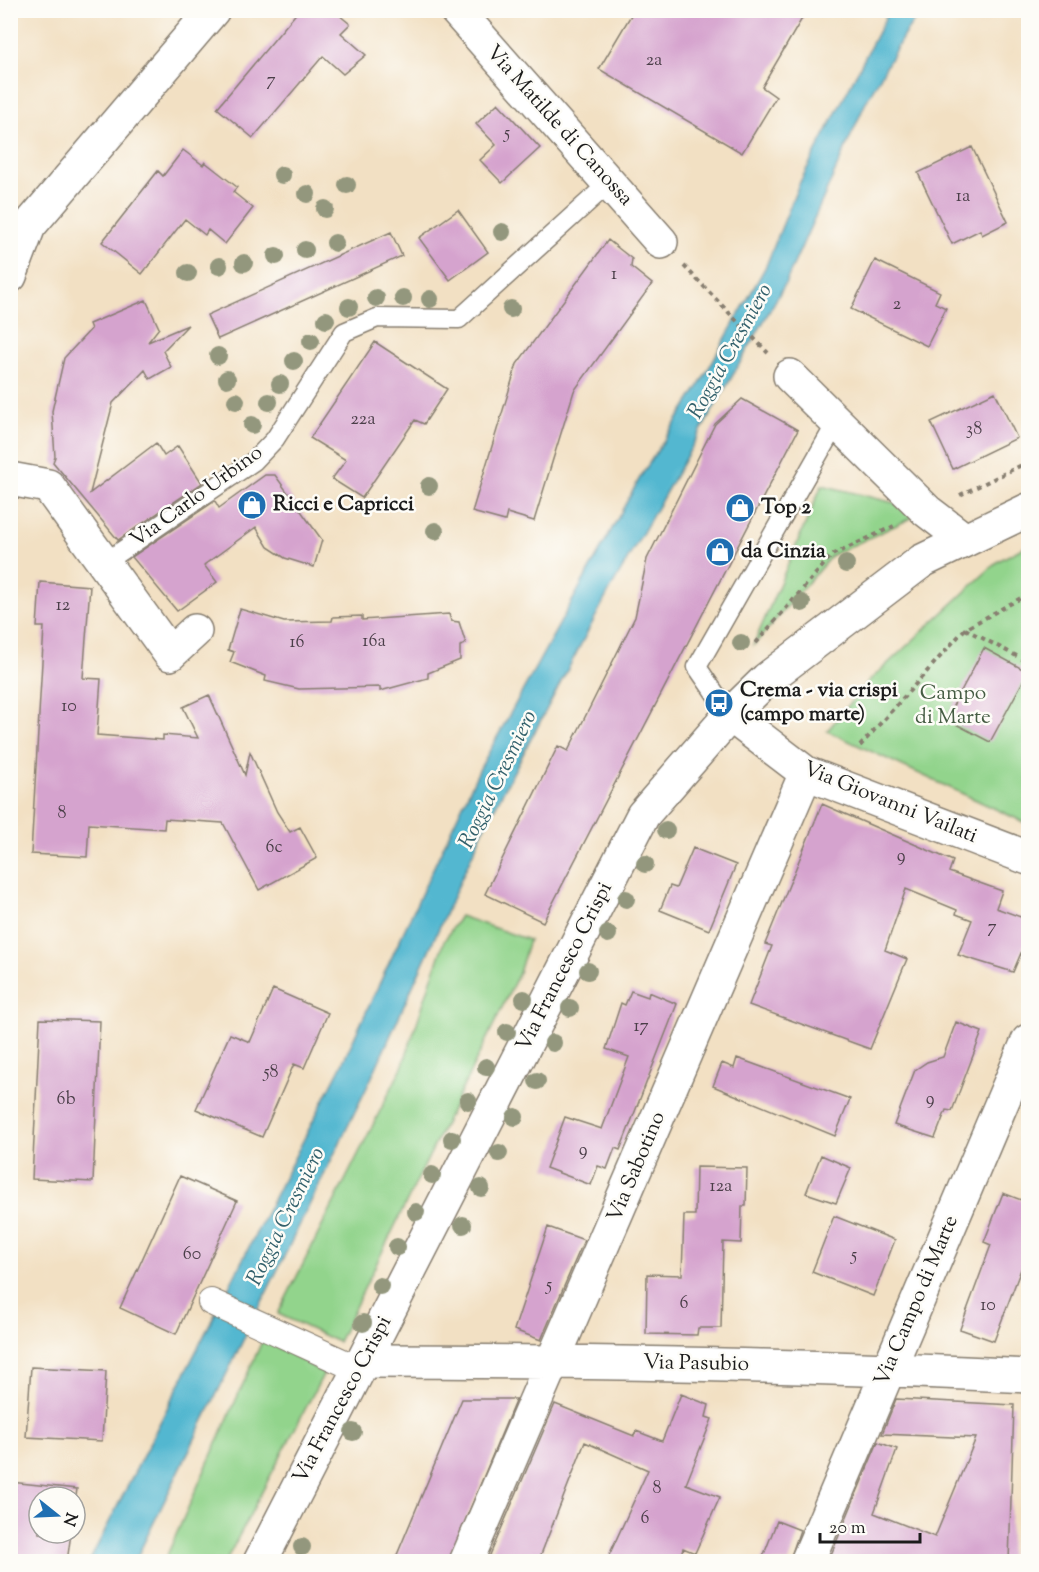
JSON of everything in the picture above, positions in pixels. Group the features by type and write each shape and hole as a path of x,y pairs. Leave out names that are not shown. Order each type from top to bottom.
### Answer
{"street":[{"path":"10,276 29,226 213,10"},
{"name":"Via Matilde di Canossa","path":"456,10 661,242"},
{"path":"790,376 838,420 927,511 965,540"},
{"path":"10,479 48,486 170,654 195,631"},
{"name":"Via Francesco Crispi","path":"260,1562 643,815 730,715 767,678 922,561 1029,510"},
{"name":"Via Giovanni Vailati","path":"730,715 806,773 1029,858"},
{"name":"Via Sabotino","path":"466,1562 806,773"},
{"name":"Via Campo di Marte","path":"807,1562 1029,1041"},
{"path":"211,1302 271,1329 362,1365"},
{"name":"Via Pasubio","path":"362,1365 553,1361 888,1369 1029,1376"}],"lane":[{"name":"Via Carlo Urbino","path":"104,563 254,461 274,439 344,332 378,318 459,319 609,183"},
{"path":"730,715 697,667 838,420"}],"path":[{"path":"661,242 790,376"},
{"path":"767,678 753,646 832,555 1029,462"},
{"path":"860,746 965,629 1029,594"},
{"path":"965,629 1029,662"}],"green space":[{"path":"822,485 927,511 832,555 753,646"},
{"name":"Campo di Marte","path":"1028,545 1028,824 827,731 868,682 998,561"},
{"path":"460,916 529,940 519,973 338,1342 278,1314 403,1065 444,941"},
{"path":"263,1339 324,1373 226,1561 164,1562"}],"water":[{"name":"Roggia Cresmiero","path":"889,11 921,11 904,35 866,102 785,284 606,597 486,824 370,1081 135,1561 89,1562 341,1066 479,770 641,476 697,389 766,266 799,184"}],"building":[{"path":"299,10 333,10 350,24 341,33 366,55 343,74 323,56 253,138 217,108"},
{"path":"634,10 807,10 762,87 776,97 742,153 599,69"},
{"path":"498,103 540,148 502,183 480,160 496,145 476,124"},
{"path":"972,147 1008,222 982,235 980,230 952,244 918,173"},
{"path":"183,150 203,165 205,162 237,187 233,192 253,208 225,244 208,230 205,235 185,219 142,274 102,242 158,171 163,176"},
{"path":"458,210 488,252 450,280 419,238"},
{"path":"391,232 402,256 218,339 207,315"},
{"path":"608,240 632,259 631,267 652,284 574,391 534,521 507,513 505,521 472,512 517,364"},
{"path":"875,260 940,292 935,303 946,308 927,346 851,309"},
{"path":"146,300 159,328 148,342 188,325 163,351 171,367 150,379 145,370 113,403 90,493 156,443 164,456 178,446 202,483 118,540 53,462 55,457 52,411 64,358 91,329 89,324"},
{"path":"375,342 447,389 424,424 415,420 362,498 332,479 346,460 310,438"},
{"path":"995,392 1017,438 953,469 931,422"},
{"path":"742,399 798,430 543,922 485,894 558,746 568,751 635,617 647,559 715,424"},
{"path":"265,475 275,475 322,540 314,567 285,558 268,547 256,527 204,565 217,582 177,611 132,557 215,501 219,508"},
{"path":"40,582 90,586 83,678 101,679 97,735 163,740 163,735 198,738 183,707 209,695 245,775 250,752 277,812 290,832 300,827 317,858 259,890 223,823 165,819 164,829 89,824 87,857 31,854 44,627 37,627"},
{"path":"240,609 284,622 332,621 333,617 362,616 362,620 449,614 451,621 459,622 466,644 460,646 460,660 428,673 428,678 380,691 380,687 299,689 265,681 266,676 230,662 234,652 228,650"},
{"path":"984,648 1028,672 990,742 946,719"},
{"path":"822,804 953,861 949,872 1002,891 996,908 1029,920 1029,934 1013,972 958,955 972,920 956,914 957,910 906,889 885,950 907,959 870,1049 749,1005 772,946 765,944"},
{"path":"693,848 736,865 709,930 660,910 670,886 676,888"},
{"path":"273,989 328,1013 304,1068 294,1064 262,1137 196,1109 230,1034 250,1042"},
{"path":"631,991 648,997 649,992 677,1004 620,1150 615,1148 607,1169 598,1166 591,1185 546,1168 565,1117 602,1129 629,1057 606,1049 621,1003 625,1005"},
{"path":"40,1019 100,1021 93,1182 32,1179"},
{"path":"956,1022 982,1032 952,1111 946,1110 935,1138 894,1125 915,1070 927,1062 943,1057"},
{"path":"737,1058 850,1099 835,1136 713,1086 722,1063 734,1068"},
{"path":"821,1155 851,1168 836,1203 806,1193"},
{"path":"696,1167 747,1168 746,1206 742,1206 741,1243 723,1242 721,1328 698,1328 697,1335 646,1334 647,1274 682,1275 684,1215 695,1215"},
{"path":"180,1176 237,1201 176,1334 120,1308"},
{"path":"1003,1193 1029,1203 1029,1248 994,1341 960,1329 991,1245 984,1242"},
{"path":"834,1216 895,1240 873,1296 812,1272"},
{"path":"548,1227 584,1240 541,1340 514,1330"},
{"path":"31,1367 106,1371 102,1441 26,1437"},
{"path":"681,1394 709,1405 706,1417 712,1419 686,1484 720,1497 695,1553 683,1548 678,1562 606,1562 648,1470 585,1442 538,1562 487,1562 555,1404 634,1436 636,1431 662,1441"},
{"path":"462,1399 516,1399 448,1562 394,1562"},
{"path":"896,1399 1014,1405 1009,1562 828,1562 878,1442 897,1449 874,1513 935,1537 976,1438 882,1434"},
{"path":"10,1482 39,1485 27,1485 27,1545 69,1545 67,1562 10,1562"},
{"path":"777,1521 800,1530 789,1562 761,1562"}],"place":[{"name":"Ricci e Capricci","path":"252,505"},
{"name":"Top 2","path":"740,508"},
{"name":"da Cinzia","path":"720,552"},
{"name":"Crema - via crispi (campo marte)","path":"719,703"}]}
